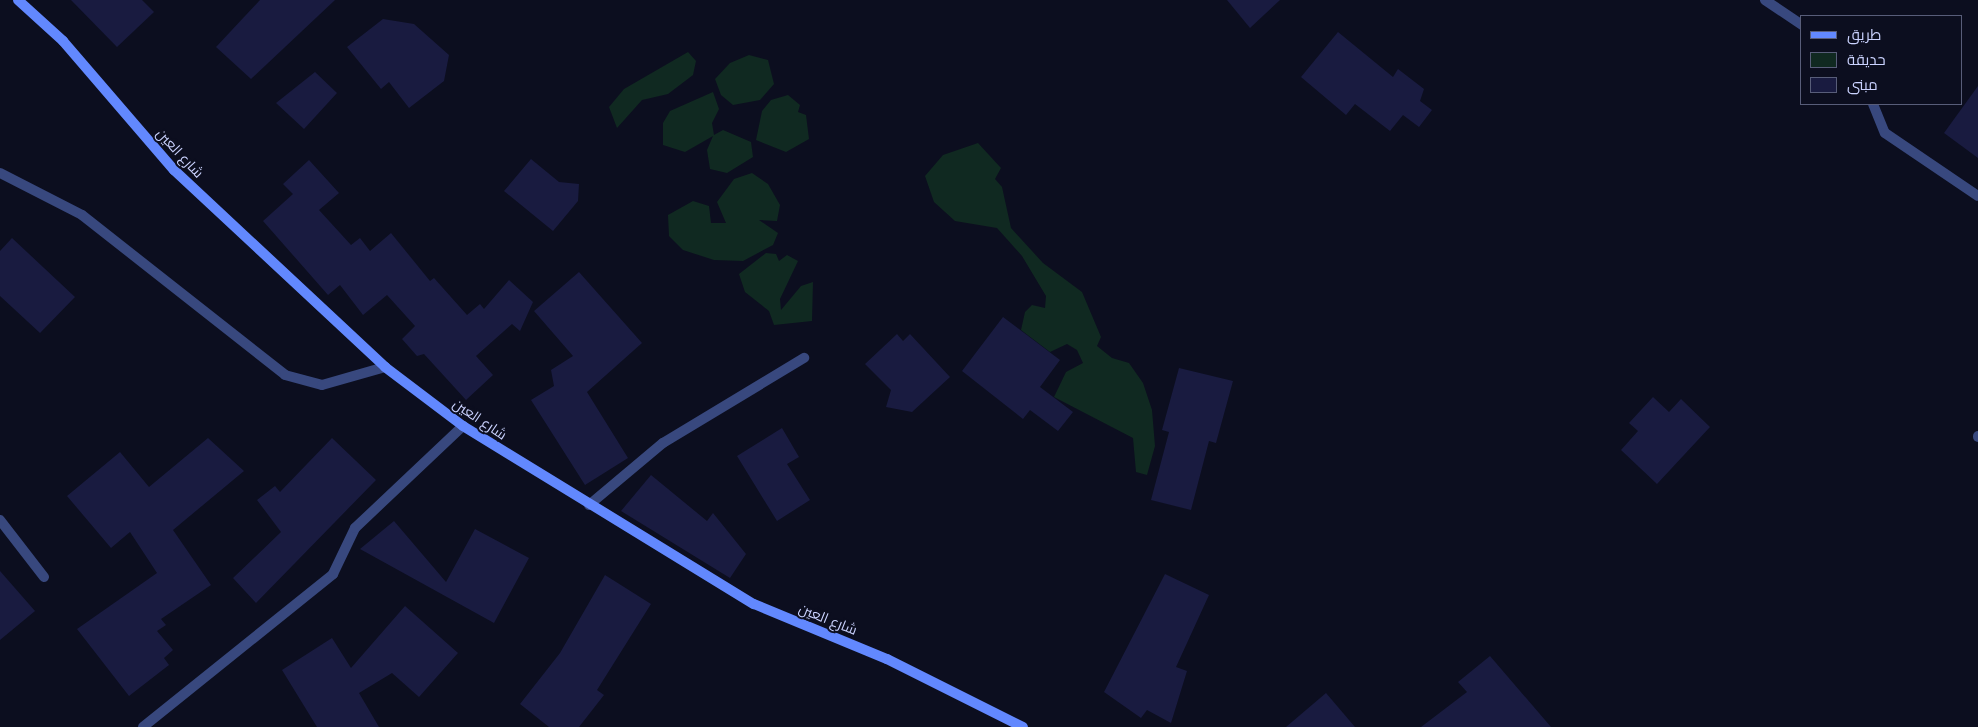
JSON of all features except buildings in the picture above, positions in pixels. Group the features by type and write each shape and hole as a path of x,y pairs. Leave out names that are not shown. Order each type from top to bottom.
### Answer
{"street":[{"name":"شارع العين","path":"18,0 63,42 174,170 385,367 463,426 589,505 754,604 887,659 1023,727"},
{"path":"1765,0 1800,24"},
{"path":"1873,105 1885,133 1978,196"},
{"path":"0,172 82,215 285,375 322,385 385,367"},
{"path":"589,505 663,442 804,358"},
{"path":"143,727 333,574 355,528 463,426"},
{"path":"0,520 44,578"}],"green space":[{"path":"688,52 696,61 693,75 668,94 642,100 617,128 609,107 624,89"},
{"path":"749,55 768,60 774,84 760,100 733,105 721,95 715,79 730,63"},
{"path":"713,92 719,109 712,123 714,135 723,130 751,142 753,157 727,173 710,169 707,150 713,136 685,152 663,145 663,123 670,111"},
{"path":"788,95 800,105 798,112 806,115 809,139 786,152 756,140 762,111 771,100"},
{"path":"978,143 1001,168 995,179 1002,187 1011,228 1043,263 1082,292 1101,337 1097,346 1112,358 1129,363 1143,383 1152,410 1155,446 1147,475 1136,472 1133,438 1054,397 1066,372 1083,363 1077,350 1067,344 1050,352 1021,330 1025,312 1032,305 1045,308 1046,296 1022,256 997,228 955,221 934,202 925,176 943,155"},
{"path":"752,173 768,184 780,205 777,221 759,220 778,233 773,245 743,261 714,260 683,250 669,236 668,215 693,201 709,206 711,223 726,223 717,202 734,179"},
{"path":"766,253 776,254 779,261 787,255 798,261 780,299 781,310 801,286 813,282 812,321 774,325 769,311 745,292 739,274"}]}
